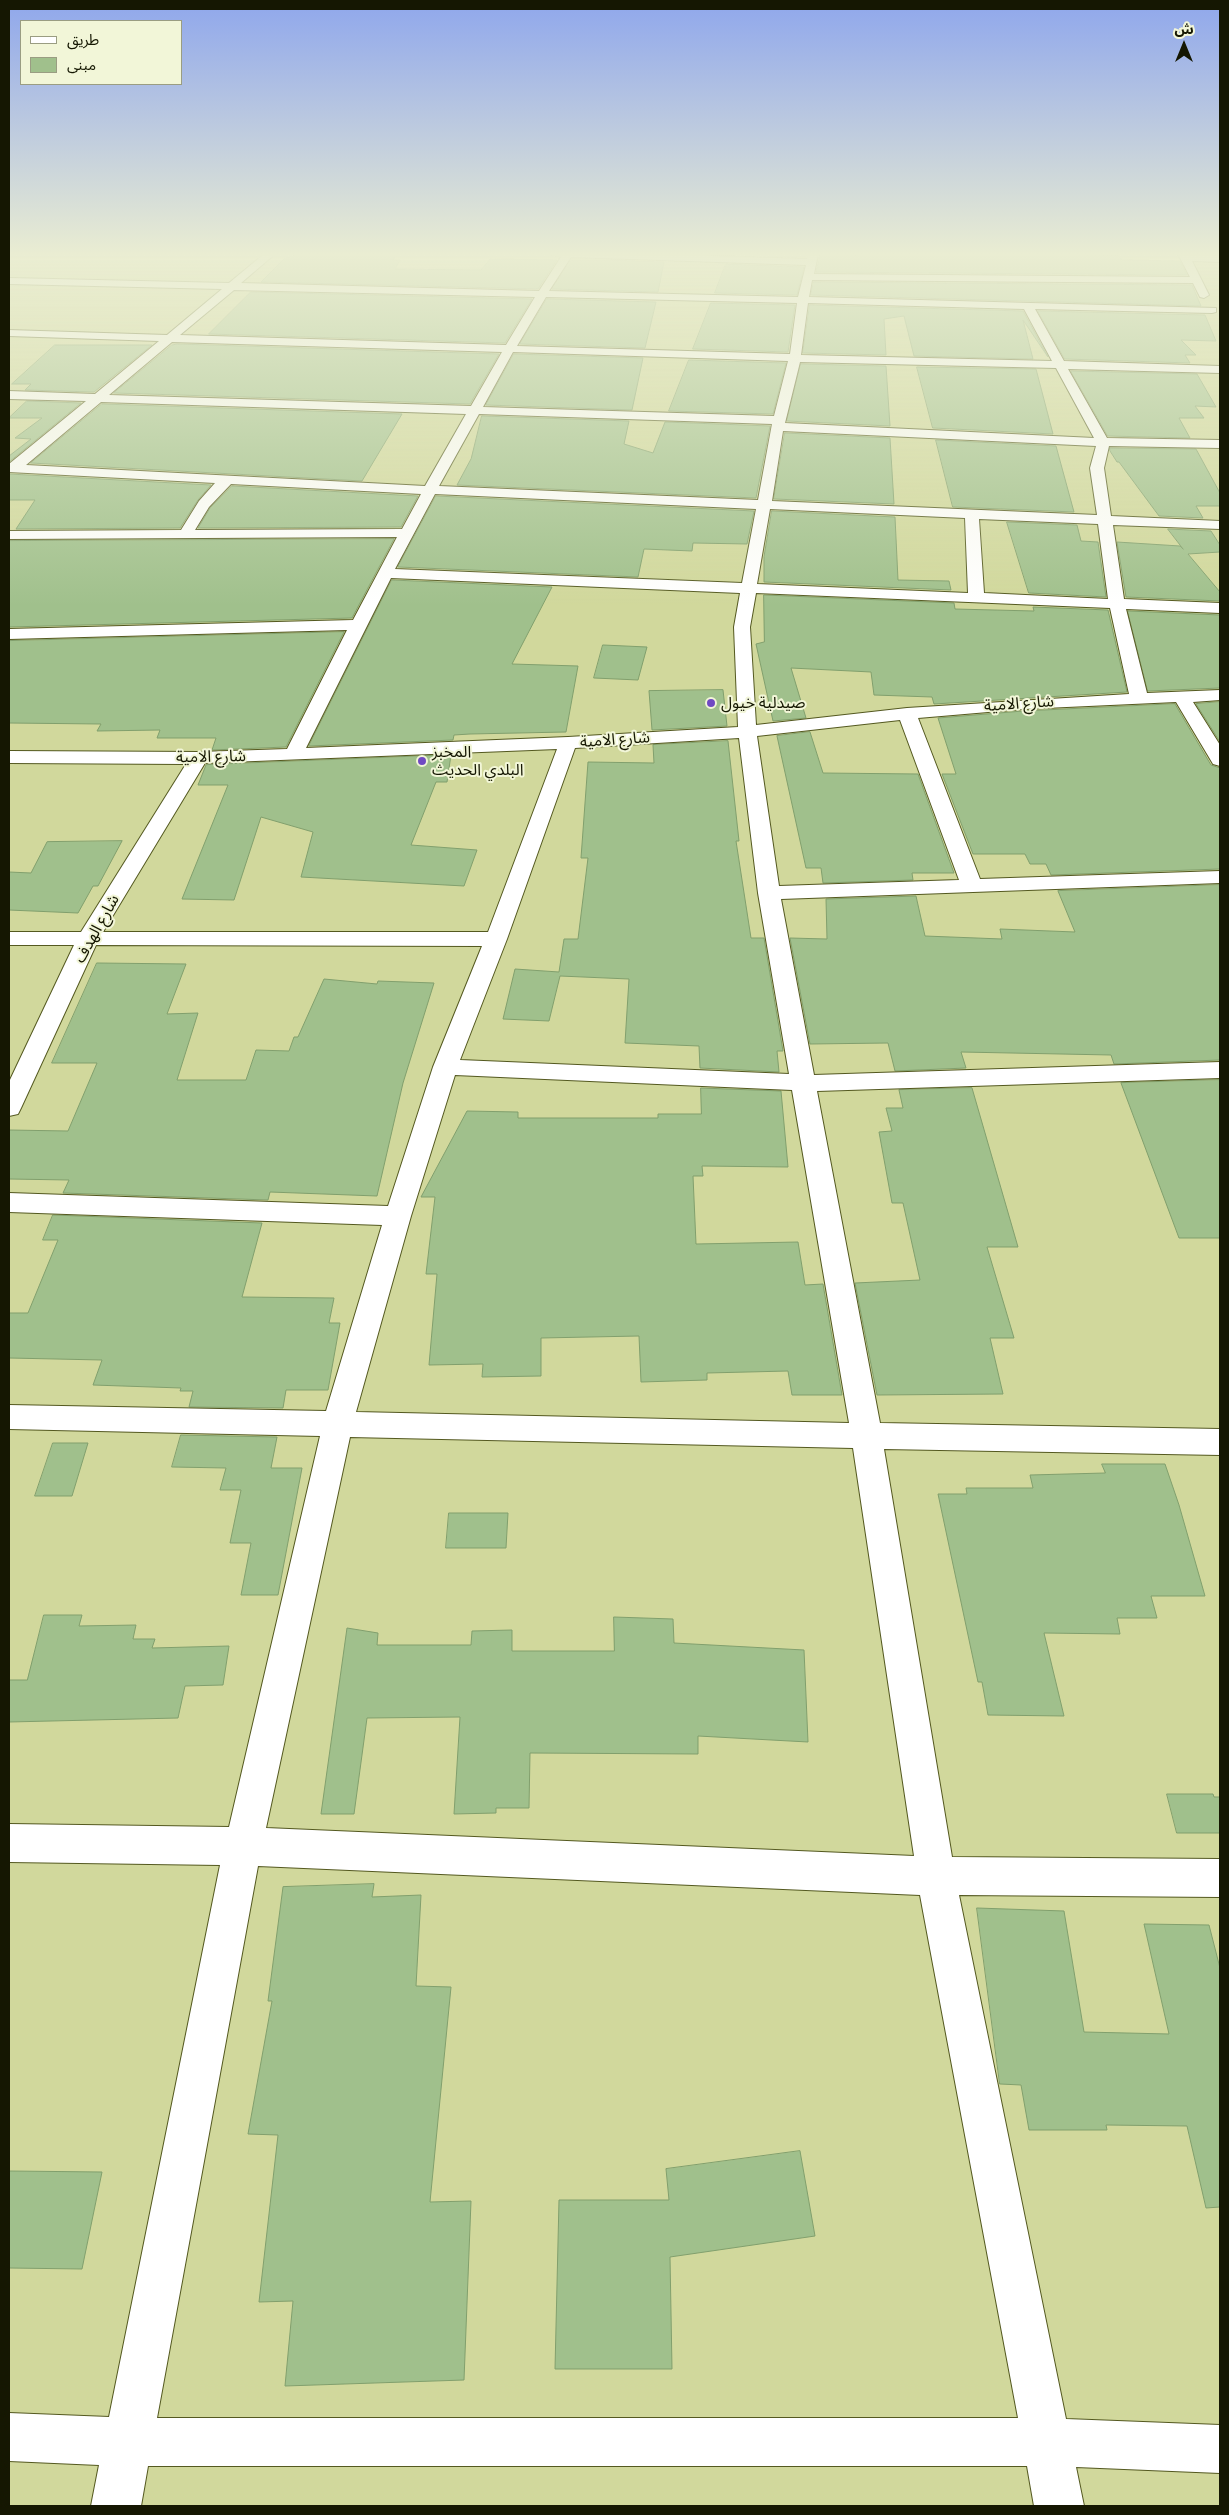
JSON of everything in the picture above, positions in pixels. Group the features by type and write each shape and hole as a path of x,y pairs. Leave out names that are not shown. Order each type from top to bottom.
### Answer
{"street":[{"path":"11,468 131,371"},
{"path":"293,755 384,573 496,371"},
{"path":"792,371 779,423 742,627 747,732 769,893 805,1082 868,1438 936,1876 1058,2506"},
{"path":"1063,371 1103,442 1097,468 1117,604 1139,697"},
{"path":"9,395 779,423 1103,442 1220,444"},
{"path":"11,468 429,490 1220,525"},
{"path":"186,534 192,522 216,490 228,479"},
{"path":"972,513 976,598"},
{"path":"9,535 406,532"},
{"path":"384,573 1220,608"},
{"path":"9,634 357,625"},
{"name":"شارع الامية","path":"9,758 199,758 568,743 747,732 907,713 1139,697 1220,695"},
{"path":"1181,696 1220,760"},
{"path":"907,713 972,886"},
{"path":"116,2506 243,1846 338,1423 398,1216 445,1067 496,939 568,743"},
{"name":"شارع الهدف","path":"9,1108 89,938 199,758"},
{"path":"769,893 1220,877"},
{"path":"9,938 496,939"},
{"path":"445,1067 805,1082 1220,1070"},
{"path":"9,1202 398,1216"},
{"path":"9,1417 338,1423 868,1438 1220,1442"},
{"path":"9,1842 243,1846 936,1876 1220,1878"},
{"path":"9,2437 129,2442 1047,2442 1220,2448"}],"building":[{"path":"26,371 119,371 94,392 25,390 31,384 12,384"},
{"path":"140,371 489,371 470,404 114,393"},
{"path":"504,371 640,371 632,410 486,405"},
{"path":"685,371 784,371 773,414 669,411"},
{"path":"799,371 886,371 890,426 787,421"},
{"path":"918,371 1037,371 1053,434 933,428"},
{"path":"1071,371 1197,374 1216,407 1195,406 1204,418 1179,418 1190,438 1108,436"},
{"path":"27,401 81,403 9,462 9,456 31,439 15,438 42,418 9,418"},
{"path":"102,404 402,414 362,481 31,463"},
{"path":"482,416 629,421 624,444 653,453 665,422 770,426 756,498 457,485 471,459"},
{"path":"785,433 890,438 894,504 774,499"},
{"path":"936,440 1056,446 1074,512 953,507"},
{"path":"1110,448 1196,449 1220,493 1220,506 1196,506 1203,518 1159,516 1119,462 1117,462"},
{"path":"9,474 211,485 198,500 180,528 16,529 35,500 9,500"},
{"path":"232,486 418,496 401,527 198,528 210,508"},
{"path":"436,496 754,511 747,544 693,543 692,551 644,549 638,577 398,567"},
{"path":"772,511 895,517 898,580 949,581 951,590 764,582 764,557"},
{"path":"1007,522 1077,525 1081,541 1098,542 1106,597 1029,593"},
{"path":"1168,529 1211,531 1220,545 1220,552 1188,554 1220,592 1220,601 1126,597 1117,542 1180,546 1183,549"},
{"path":"394,539 352,618 9,627 9,541"},
{"path":"392,580 552,587 512,664 578,666 566,732 470,734 454,735 453,740 309,746"},
{"path":"764,595 954,603 955,609 1034,611 1033,607 1108,610 1127,692 934,704 932,697 874,695 871,672 791,668 806,718 773,721 756,644 764,642"},
{"path":"1128,611 1220,615 1220,688 1148,691"},
{"path":"344,632 286,747 212,750 216,738 157,738 160,730 97,731 101,724 9,723 9,641"},
{"path":"603,645 647,647 638,680 594,678"},
{"path":"723,690 727,726 652,730 649,691"},
{"path":"1220,702 1220,742 1196,704"},
{"path":"1175,704 1211,765 1220,768 1220,869 1051,875 1046,864 1030,864 1025,854 973,854 942,774 956,774 938,718 1023,711"},
{"path":"810,732 823,773 918,774 954,873 912,873 913,880 823,883 821,868 806,868 777,736"},
{"path":"728,741 739,841 736,841 751,938 764,938 783,1051 777,1051 779,1072 700,1068 699,1046 625,1043 629,979 560,976 549,1021 503,1019 515,969 559,972 564,939 578,939 588,858 581,858 588,762 654,763 653,745"},
{"path":"451,755 447,782 436,782 411,845 477,850 464,886 301,877 313,832 261,817 234,900 182,899 228,785 198,785 206,765"},
{"path":"122,841 98,886 93,886 78,913 9,910 9,872 31,873 47,842"},
{"path":"1220,885 1220,1060 1114,1064 1111,1055 961,1052 966,1068 895,1071 888,1043 810,1044 790,938 827,939 826,899 916,896 925,936 1002,939 1000,929 1075,932 1058,891"},
{"path":"97,963 186,964 167,1014 198,1013 177,1080 246,1080 256,1050 289,1051 294,1037 298,1037 324,979 377,984 378,981 434,983 403,1083 377,1196 270,1192 268,1200 63,1193 69,1180 9,1179 9,1130 68,1131 97,1063 52,1063"},
{"path":"1220,1080 1220,1238 1179,1238 1121,1083"},
{"path":"701,1088 781,1091 788,1167 702,1166 703,1176 693,1176 696,1244 798,1242 805,1285 823,1284 842,1395 792,1395 788,1371 707,1373 707,1380 641,1382 639,1336 541,1338 541,1376 482,1377 483,1364 429,1365 437,1274 426,1274 435,1197 421,1197 467,1111 518,1112 518,1118 658,1118 658,1114 701,1114"},
{"path":"972,1088 1018,1247 987,1247 1014,1338 990,1338 1003,1394 877,1395 855,1283 920,1280 903,1203 892,1203 879,1132 892,1131 886,1108 903,1108 899,1090"},
{"path":"53,1215 262,1223 242,1297 334,1298 329,1323 340,1323 328,1390 286,1390 283,1408 189,1407 193,1391 180,1391 181,1388 93,1385 102,1360 9,1358 9,1313 28,1313 58,1240 43,1240"},
{"path":"181,1435 277,1437 271,1468 302,1468 278,1595 241,1595 251,1543 230,1543 241,1490 220,1490 226,1468 172,1467"},
{"path":"53,1443 88,1443 72,1496 35,1496"},
{"path":"1102,1464 1165,1464 1179,1505 1205,1596 1151,1596 1157,1618 1117,1618 1120,1634 1044,1633 1064,1716 988,1715 982,1682 978,1682 938,1494 967,1494 966,1488 1033,1488 1030,1475 1105,1473"},
{"path":"449,1513 508,1513 506,1548 446,1548"},
{"path":"44,1615 82,1615 79,1626 136,1625 133,1639 155,1639 152,1648 229,1646 223,1685 185,1686 178,1718 9,1722 9,1680 27,1680"},
{"path":"614,1617 673,1619 674,1643 804,1650 808,1742 698,1736 698,1754 530,1753 529,1808 496,1808 496,1813 454,1814 460,1717 367,1718 354,1814 321,1814 347,1628 378,1633 377,1645 471,1645 472,1631 512,1630 512,1651 614,1651"},
{"path":"1167,1794 1213,1794 1214,1797 1220,1797 1220,1833 1177,1833"},
{"path":"374,1884 372,1897 421,1895 416,1986 451,1987 430,2202 471,2201 464,2380 285,2386 293,2301 259,2302 278,2135 248,2134 272,2001 268,2001 283,1887"},
{"path":"977,1908 1064,1911 1084,2032 1169,2034 1144,1924 1209,1925 1220,1968 1220,2207 1206,2208 1187,2126 1106,2125 1107,2130 1029,2130 1021,2085 1000,2084"},
{"path":"800,2151 815,2236 670,2257 672,2369 555,2369 559,2200 669,2200 666,2169"},
{"path":"9,2171 102,2172 82,2269 9,2268"}],"place":[{"name":"صيدلية خيول","path":"711,703"},
{"name":"المخبز البلدي الحديث","path":"422,761"}]}
